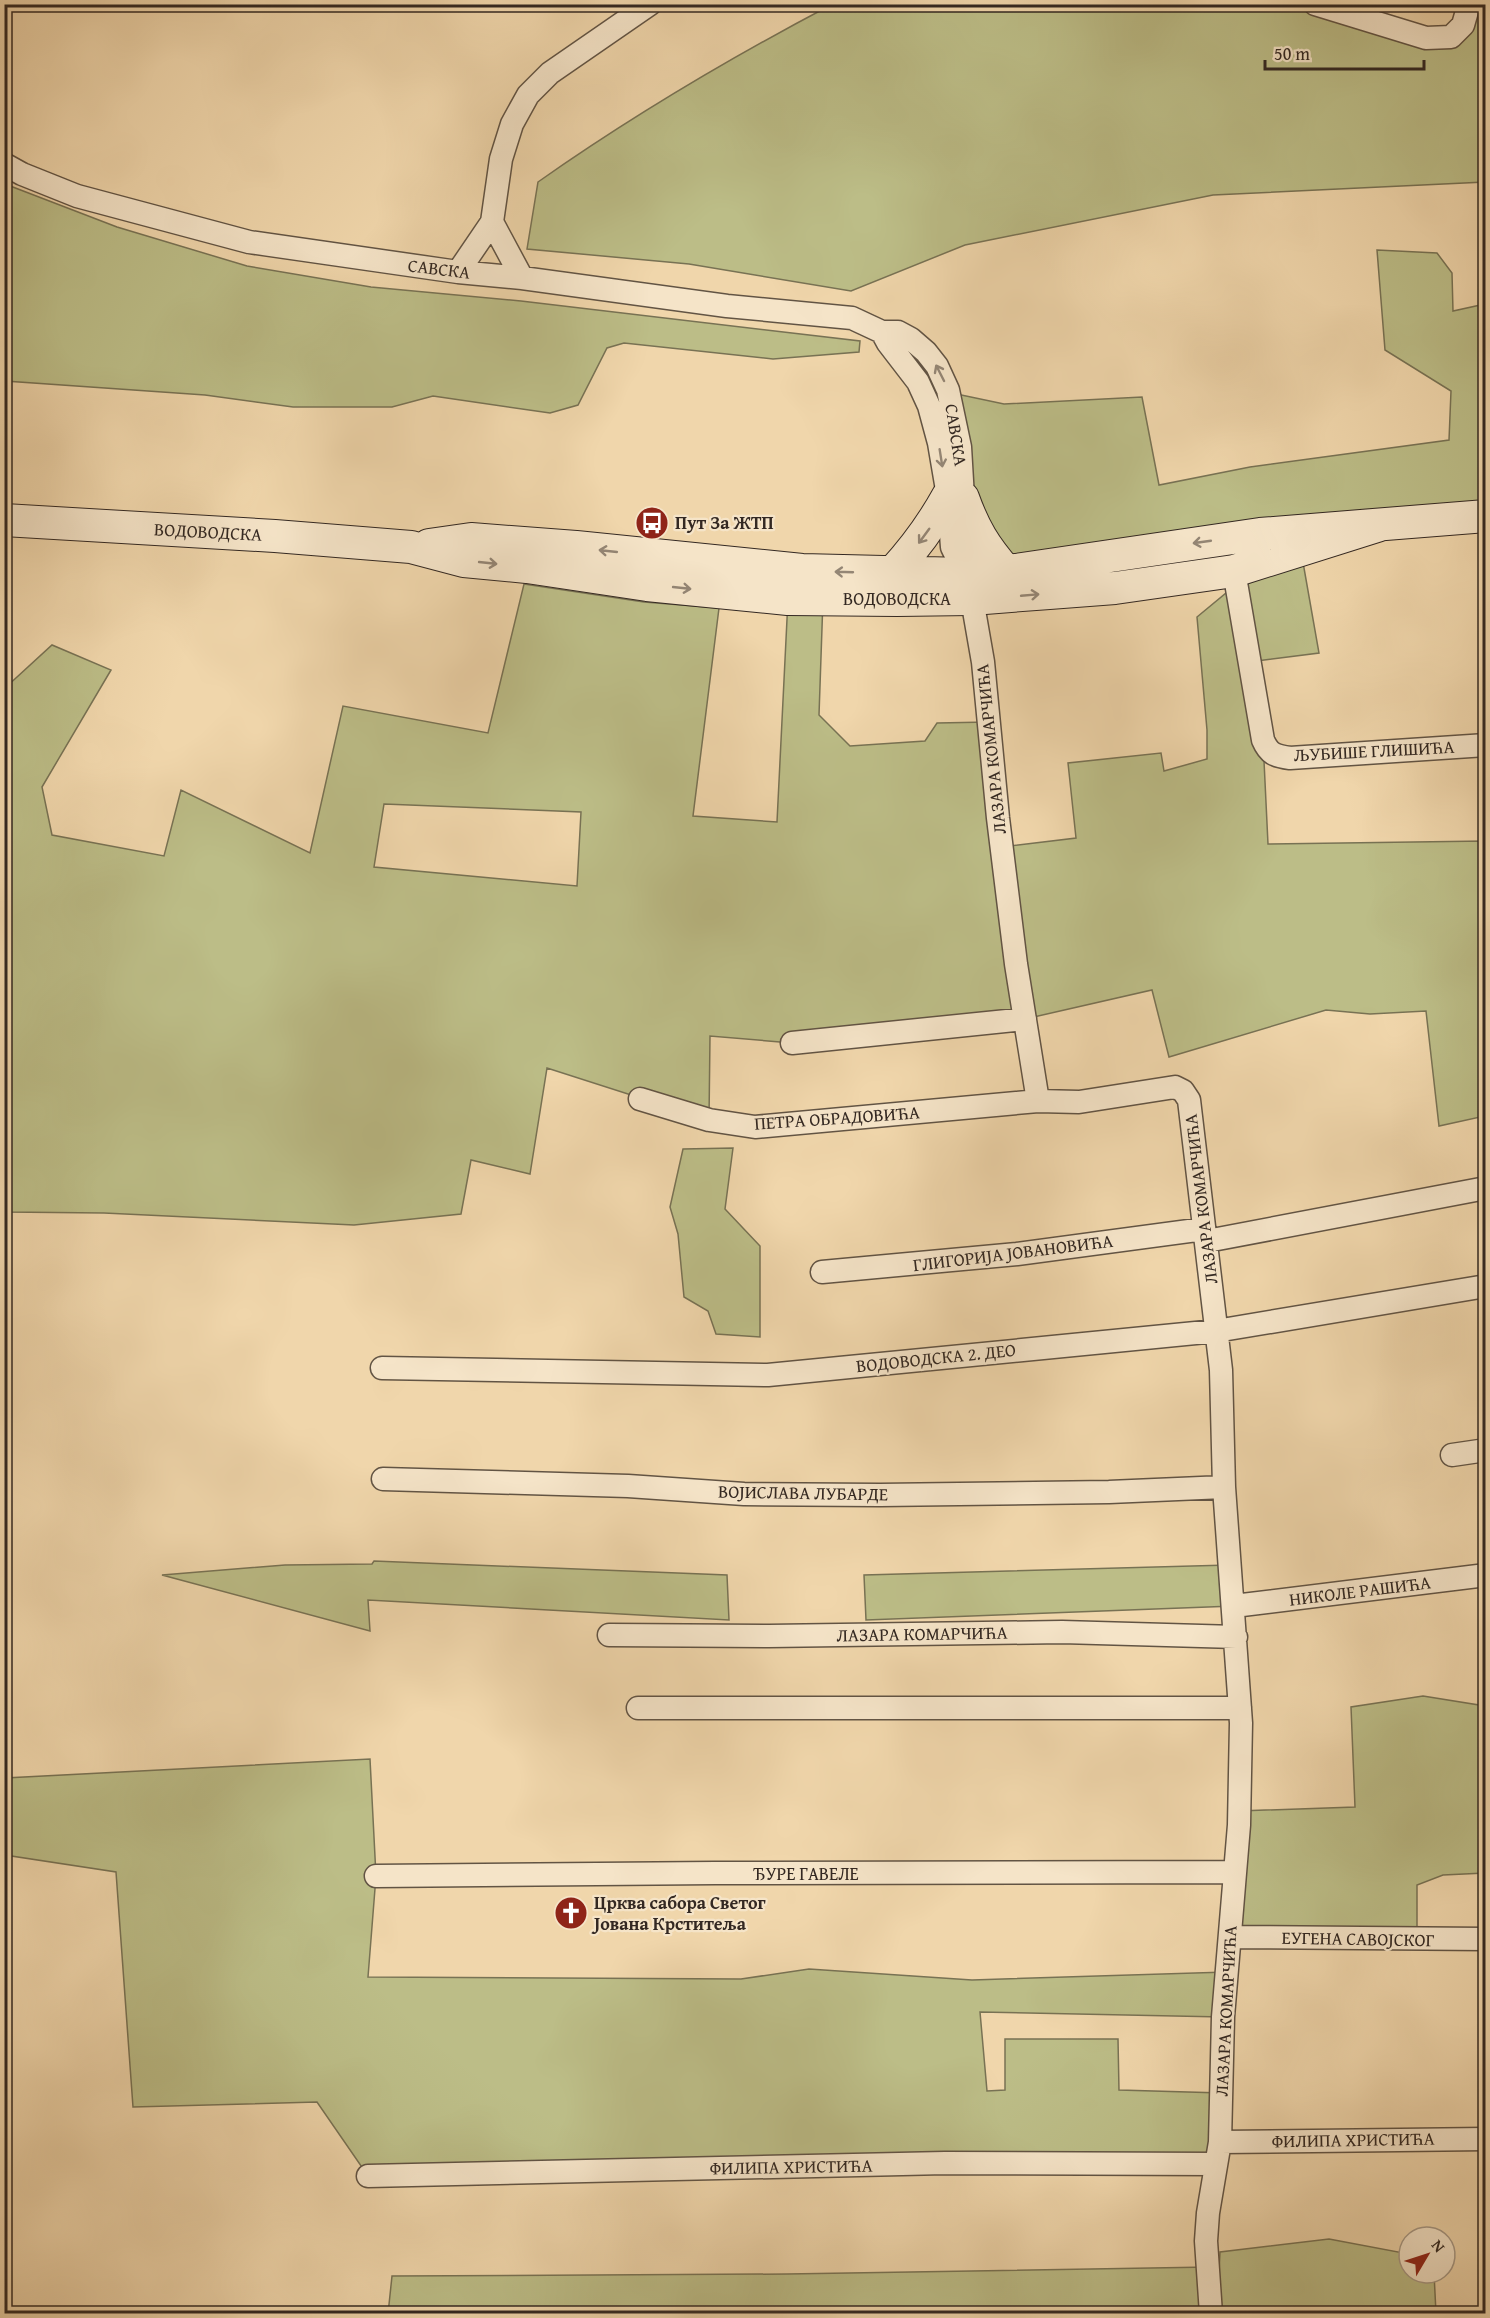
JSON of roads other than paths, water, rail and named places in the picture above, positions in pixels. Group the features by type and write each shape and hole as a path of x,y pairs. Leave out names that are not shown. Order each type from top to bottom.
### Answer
{"main road":[{"path":"893,572 956,497 985,547 1006,571"},
{"name":"ВОДОВОДСКА","path":"411,547 471,539 576,547 802,570 893,572 968,587 1006,571 1260,534 1485,516"},
{"name":"ВОДОВОДСКА","path":"4,520 275,536 411,547 464,561 788,599 968,587 1115,588 1234,571 1380,525"}],"street":[{"path":"458,273 492,222 501,159 512,124 528,95 550,73 650,4"},
{"path":"1315,4 1426,38 1451,37 1463,25 1469,4"},
{"name":"САВСКА","path":"4,164 22,174 77,196 249,242 458,273 522,278 727,306 852,318 882,332 898,332 911,339 937,366 948,390 960,447 956,497 971,546 968,587"},
{"path":"492,222 522,278"},
{"name":"ЉУБИШЕ ГЛИШИЋА","path":"1234,571 1263,740 1273,755 1290,758 1485,745"},
{"name":"ЛАЗАРА КОМАРЧИЋА","path":"968,587 983,662 998,818 1038,1101 1079,1102 1175,1087 1183,1091 1189,1100 1191,1114 1221,1380 1224,1487 1240,1708 1240,1787 1235,1872 1222,2017 1217,2153 1206,2241 1211,2313"},
{"path":"792,1043 1025,1019"},
{"name":"ПЕТРА ОБРАДОВИЋА","path":"640,1099 709,1120 755,1126 1038,1101"},
{"name":"ГЛИГОРИЈА ЈОВАНОВИЋА","path":"822,1272 1205,1235 1485,1188"},
{"name":"ВОДОВОДСКА 2. ДЕО","path":"382,1368 768,1375 1216,1331 1485,1286"},
{"path":"1452,1455 1485,1450"},
{"name":"ВОЈИСЛАВА ЛУБАРДЕ","path":"383,1479 628,1486 755,1494 1109,1492 1224,1487"},
{"name":"НИКОЛЕ РАШИЋА","path":"1234,1606 1485,1575"},
{"name":"ЛАЗАРА КОМАРЧИЋА","path":"609,1635 768,1636 1062,1632 1236,1637"},
{"path":"638,1708 1240,1708"},
{"name":"ЂУРЕ ГАВЕЛЕ","path":"376,1876 1235,1872"},
{"name":"ЕУГЕНА САВОЈСКОГ","path":"1230,1937 1485,1939"},
{"name":"ФИЛИПА ХРИСТИЋА","path":"368,2175 945,2163 1217,2153 1485,2139"}],"place":[{"name":"Пут За ЖТП","path":"652,523"},
{"name":"Црква сабора Светог Јована Крститеља","path":"571,1913"}]}
